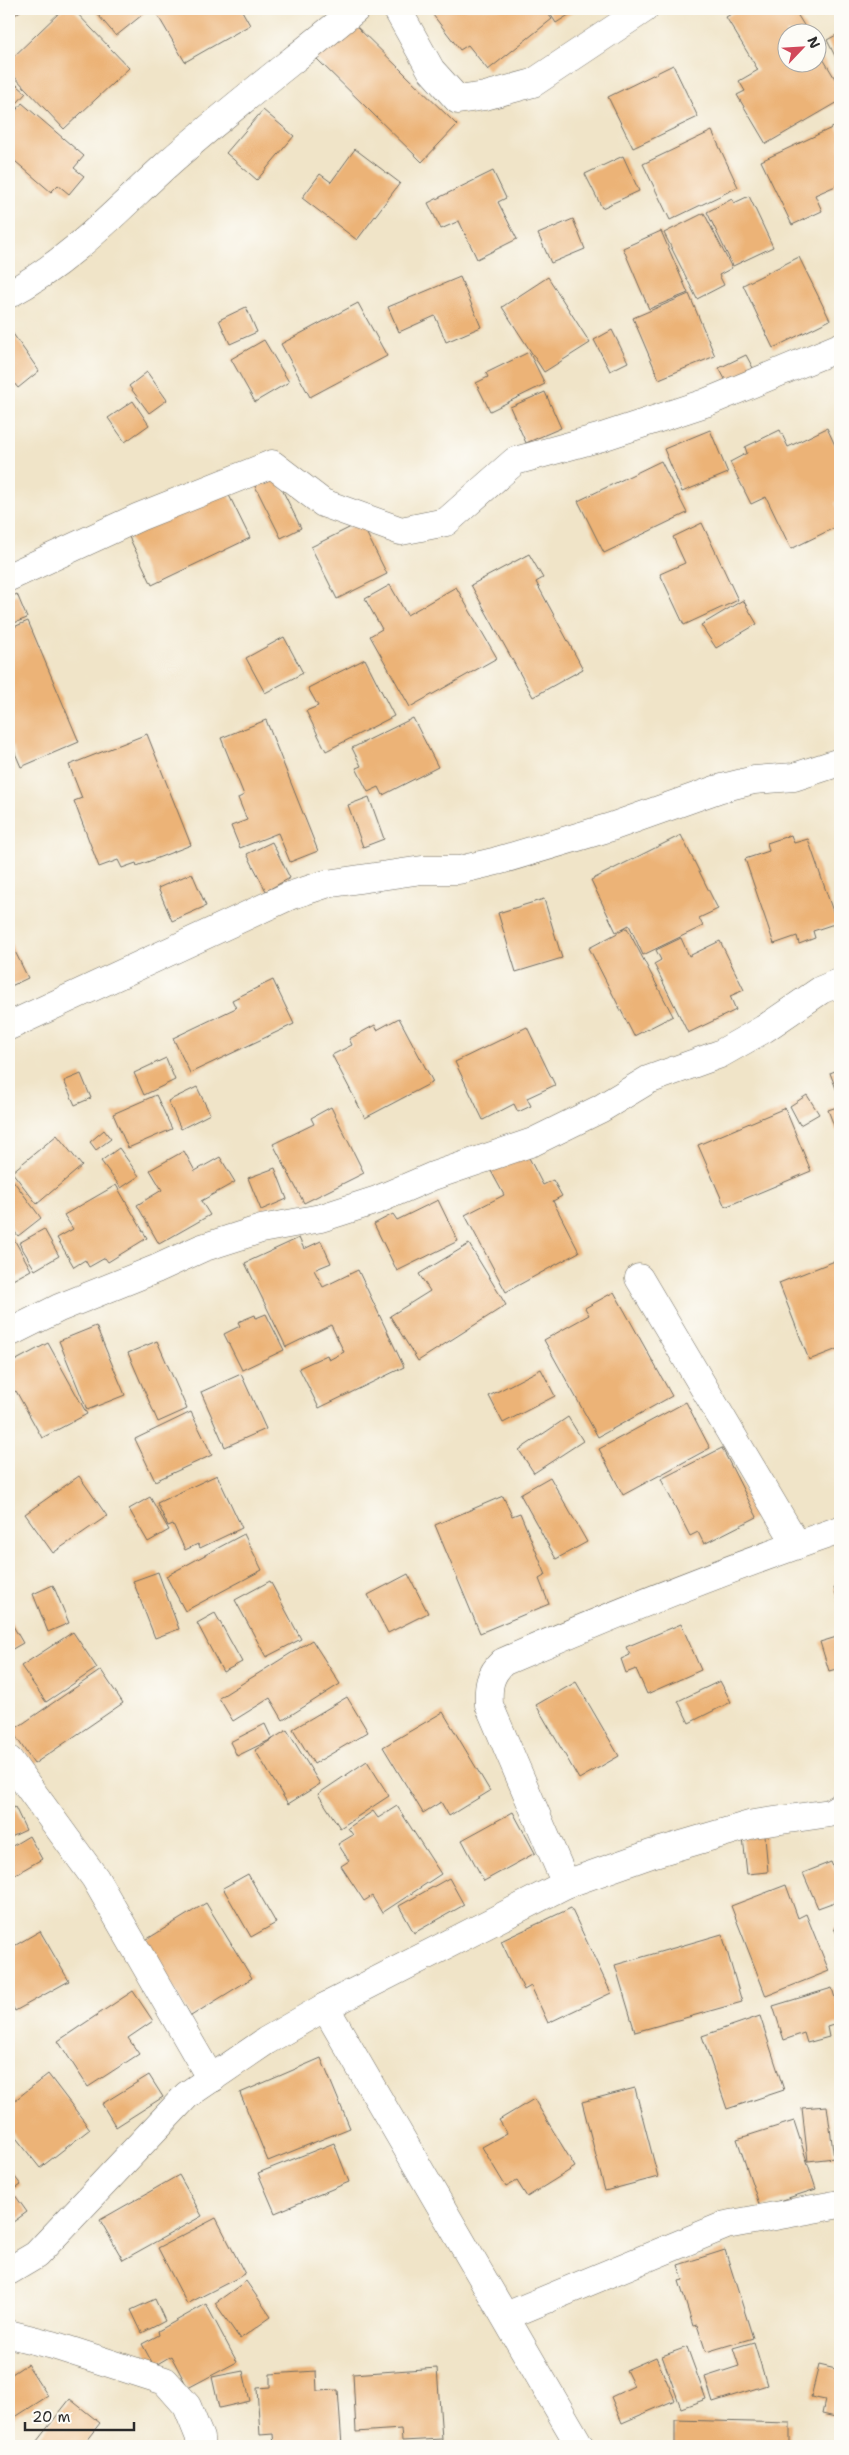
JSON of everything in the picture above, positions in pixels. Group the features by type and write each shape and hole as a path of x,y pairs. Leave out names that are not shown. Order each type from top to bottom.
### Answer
{"street":[{"path":"9,294 32,282 81,246 164,167 356,9"},
{"path":"397,9 431,70 458,100 485,96 533,83 644,9"},
{"path":"9,577 139,517 272,464 323,504 401,531 446,522 515,461 602,437 705,403 840,347"},
{"path":"9,1026 289,896 326,884 422,870 459,870 602,830 718,789 754,780 794,777 840,762"},
{"path":"9,1333 59,1308 156,1269 202,1248 261,1229 330,1215 533,1142 600,1109 648,1080 720,1054 764,1029 821,990 840,982"},
{"path":"639,1278 796,1545"},
{"path":"566,1884 489,1705 488,1686 493,1671 503,1662 565,1635 796,1545 840,1530"},
{"path":"9,1760 95,1878 213,2078"},
{"path":"9,2271 36,2255 187,2096 266,2041 325,2007 566,1884 651,1854 753,1824 830,1813 840,1808"},
{"path":"325,2007 580,2446"},
{"path":"506,2316 726,2225 840,2204"},
{"path":"9,2334 53,2345 165,2381 187,2406 200,2438 200,2446"}],"building":[{"path":"9,9 23,9 11,18"},
{"path":"63,9 73,9 129,68 64,129 9,71 9,61"},
{"path":"93,9 145,9 147,11 116,36"},
{"path":"154,9 241,9 250,25 185,62"},
{"path":"441,9 544,9 552,19 488,70 468,45 460,50 433,15"},
{"path":"547,9 578,9 556,23"},
{"path":"740,9 794,9 802,22 776,22 776,72 826,72 826,64 840,87 840,101 766,144 737,95 745,91 739,81 758,70 726,17"},
{"path":"351,21 457,125 422,162 316,58"},
{"path":"840,33 840,66 827,40"},
{"path":"673,65 698,117 633,148 608,97"},
{"path":"9,78 26,93 9,112"},
{"path":"22,103 84,156 74,168 84,176 69,194 58,185 51,192 9,156 9,119"},
{"path":"263,110 294,136 257,180 226,153"},
{"path":"836,126 840,135 840,184 815,195 822,211 792,225 761,161"},
{"path":"712,131 738,187 670,220 643,164"},
{"path":"355,149 400,183 357,240 302,198 320,174 331,182"},
{"path":"623,156 639,191 602,208 585,174"},
{"path":"493,171 506,198 498,202 517,239 477,259 459,221 441,229 428,203"},
{"path":"749,196 773,247 733,266 707,212 732,199 734,203"},
{"path":"704,213 732,268 719,275 724,285 697,299 664,233"},
{"path":"573,219 585,249 551,263 538,234"},
{"path":"661,231 688,293 649,309 623,248"},
{"path":"799,257 830,320 773,348 743,285"},
{"path":"460,277 481,327 446,342 435,316 399,332 388,307"},
{"path":"548,277 590,343 544,372 502,307"},
{"path":"689,294 715,356 659,379 633,318"},
{"path":"358,303 387,356 310,397 281,344"},
{"path":"246,307 257,332 230,344 219,320"},
{"path":"9,328 39,371 18,388 9,377"},
{"path":"612,330 628,362 610,371 594,340"},
{"path":"264,340 289,382 255,402 231,359"},
{"path":"529,352 545,384 490,411 476,383 488,377 486,373"},
{"path":"746,355 753,368 726,381 719,368"},
{"path":"147,372 167,400 149,413 129,386"},
{"path":"545,392 561,428 526,443 510,407"},
{"path":"133,401 149,425 125,442 108,418"},
{"path":"827,428 840,456 840,501 835,503 840,513 840,525 791,549 766,497 751,504 730,462 747,453 745,447 780,430 788,447"},
{"path":"710,430 728,473 682,492 664,449"},
{"path":"661,461 687,513 604,553 578,501"},
{"path":"276,477 301,528 281,538 255,486"},
{"path":"226,489 250,538 152,585 129,537"},
{"path":"361,522 387,574 337,599 311,547"},
{"path":"702,523 738,600 684,625 660,574 685,563 673,537"},
{"path":"529,554 543,578 536,582 583,669 533,697 471,585"},
{"path":"390,585 407,615 456,587 497,658 410,707 370,636 382,629 365,599"},
{"path":"17,594 27,618 9,625 9,598"},
{"path":"743,600 757,624 716,648 701,625"},
{"path":"28,621 79,742 21,767 9,739 9,629"},
{"path":"284,637 303,673 265,693 246,658"},
{"path":"365,659 394,716 326,751 306,711 318,706 308,688"},
{"path":"413,718 438,767 383,795 379,787 368,792 356,768 361,766 352,748"},
{"path":"266,720 318,851 290,862 278,833 240,848 231,826 247,820 238,798 244,795 221,738"},
{"path":"147,734 191,845 137,866 136,863 122,868 118,860 99,867 74,801 82,798 69,765"},
{"path":"369,797 384,839 363,847 348,805"},
{"path":"681,835 718,909 699,918 703,926 643,955 629,925 616,932 591,880"},
{"path":"791,835 794,843 808,839 837,923 813,931 815,938 799,944 797,936 774,944 745,859 769,851 767,843"},
{"path":"272,842 290,878 266,891 247,854"},
{"path":"192,873 206,906 172,921 158,888"},
{"path":"544,899 562,958 516,972 498,913"},
{"path":"627,928 673,1016 634,1036 589,948"},
{"path":"681,938 689,956 720,941 744,990 730,996 736,1010 688,1033 654,964 661,960 656,950"},
{"path":"9,939 28,978 9,987"},
{"path":"273,980 294,1024 190,1073 173,1038 236,1008 232,1000"},
{"path":"399,1018 433,1082 365,1118 332,1055 352,1045 349,1039 375,1025 377,1030"},
{"path":"527,1027 555,1085 527,1098 531,1106 518,1112 514,1104 483,1120 455,1062"},
{"path":"166,1058 175,1080 144,1095 134,1073"},
{"path":"840,1069 840,1099 830,1073"},
{"path":"81,1074 91,1098 75,1105 64,1081"},
{"path":"197,1087 210,1114 181,1129 168,1101"},
{"path":"156,1095 172,1129 128,1148 113,1114"},
{"path":"807,1095 819,1114 800,1125 790,1106"},
{"path":"840,1106 840,1129 836,1131 828,1110"},
{"path":"331,1107 364,1173 304,1203 273,1144 314,1124 311,1118"},
{"path":"785,1108 811,1171 725,1207 698,1145"},
{"path":"104,1130 111,1139 96,1150 90,1142"},
{"path":"57,1135 82,1166 37,1204 12,1172"},
{"path":"119,1148 139,1176 121,1188 101,1161"},
{"path":"184,1151 195,1171 220,1157 235,1182 201,1201 210,1215 159,1244 137,1205 162,1190 150,1170"},
{"path":"526,1152 543,1185 553,1180 562,1196 553,1201 579,1252 506,1292 465,1215 504,1195 491,1171"},
{"path":"275,1168 287,1199 261,1210 248,1178"},
{"path":"12,1179 41,1218 18,1236 9,1224 9,1182"},
{"path":"116,1185 147,1238 108,1262 105,1258 89,1267 85,1260 74,1267 57,1238 73,1229 64,1215"},
{"path":"438,1200 458,1241 397,1271 374,1224 393,1214 397,1220"},
{"path":"44,1229 59,1256 35,1270 19,1243"},
{"path":"9,1230 31,1270 9,1282"},
{"path":"299,1238 304,1249 321,1241 331,1263 314,1270 323,1287 358,1270 404,1367 319,1408 299,1368 327,1355 329,1360 344,1352 331,1325 286,1347 245,1263"},
{"path":"469,1244 506,1305 418,1361 390,1316 430,1291 419,1274"},
{"path":"840,1259 840,1348 809,1360 779,1283"},
{"path":"614,1292 672,1396 598,1437 544,1340 589,1315 585,1308"},
{"path":"266,1314 284,1350 242,1370 224,1334 240,1326 238,1322 255,1315 256,1318"},
{"path":"96,1326 125,1395 87,1410 59,1341"},
{"path":"157,1341 187,1409 158,1422 128,1353"},
{"path":"48,1343 87,1414 42,1438 16,1391 9,1395 9,1364"},
{"path":"541,1369 555,1396 503,1423 489,1396"},
{"path":"241,1374 266,1429 225,1447 201,1392"},
{"path":"686,1402 710,1448 623,1495 599,1449"},
{"path":"191,1412 212,1455 155,1481 135,1439"},
{"path":"568,1417 583,1441 534,1473 519,1450"},
{"path":"722,1448 757,1517 704,1544 698,1532 690,1536 661,1479"},
{"path":"217,1475 242,1528 200,1548 198,1544 185,1550 173,1524 168,1526 157,1503"},
{"path":"79,1476 107,1516 53,1553 25,1514"},
{"path":"550,1477 587,1542 556,1559 520,1494"},
{"path":"503,1496 512,1516 520,1513 546,1575 539,1579 549,1604 480,1633 435,1525"},
{"path":"150,1497 169,1530 148,1542 129,1509"},
{"path":"244,1534 262,1570 185,1611 166,1576"},
{"path":"158,1572 179,1629 155,1638 133,1581"},
{"path":"408,1574 428,1613 388,1633 368,1595"},
{"path":"270,1581 301,1639 266,1657 235,1600"},
{"path":"53,1585 69,1623 48,1632 33,1594"},
{"path":"840,1586 840,1607 834,1588"},
{"path":"215,1613 242,1662 223,1672 197,1623"},
{"path":"9,1619 23,1643 9,1651"},
{"path":"681,1624 701,1670 647,1694 636,1669 626,1673 621,1659 630,1655 626,1647"},
{"path":"73,1632 97,1668 46,1702 21,1666"},
{"path":"840,1636 840,1668 829,1671 820,1642"},
{"path":"312,1640 340,1684 283,1720 270,1698 233,1721 219,1698"},
{"path":"101,1670 123,1703 34,1764 12,1731"},
{"path":"720,1681 731,1702 689,1723 678,1701"},
{"path":"576,1682 619,1756 579,1779 536,1705"},
{"path":"347,1697 368,1732 314,1764 293,1729"},
{"path":"443,1712 490,1791 449,1816 441,1802 423,1813 383,1747"},
{"path":"265,1724 272,1739 237,1756 230,1742"},
{"path":"287,1730 320,1784 288,1804 255,1750"},
{"path":"367,1761 389,1796 340,1828 318,1794"},
{"path":"397,1806 441,1874 382,1913 372,1896 364,1901 341,1866 349,1861 338,1844 353,1835 348,1828 373,1811 378,1818"},
{"path":"15,1807 26,1830 9,1838 9,1810"},
{"path":"513,1812 535,1853 484,1881 462,1840"},
{"path":"29,1836 42,1859 9,1878 9,1848"},
{"path":"765,1836 768,1872 747,1874 743,1838"},
{"path":"831,1862 840,1884 840,1900 818,1908 803,1873"},
{"path":"248,1874 276,1923 251,1937 223,1888"},
{"path":"449,1878 464,1905 414,1933 399,1906"},
{"path":"786,1885 798,1918 806,1914 829,1971 766,1996 731,1906"},
{"path":"206,1903 252,1978 191,2016 144,1941"},
{"path":"571,1908 611,1993 548,2023 531,1986 524,1990 501,1941"},
{"path":"840,1925 840,1941 834,1928"},
{"path":"40,1931 69,1981 15,2011 9,2000 9,1949"},
{"path":"722,1934 742,2002 635,2032 615,1965"},
{"path":"832,1988 840,2015 840,2023 827,2027 829,2037 807,2043 804,2033 784,2040 773,2006"},
{"path":"133,1991 153,2021 128,2038 139,2054 88,2087 58,2041"},
{"path":"760,2016 784,2090 727,2109 702,2036"},
{"path":"321,2058 350,2128 268,2161 240,2093"},
{"path":"48,2074 90,2129 40,2168 9,2129 9,2105"},
{"path":"149,2075 163,2097 116,2127 102,2104"},
{"path":"635,2088 658,2177 605,2191 582,2102"},
{"path":"534,2099 575,2167 527,2197 517,2181 506,2187 482,2147 507,2133 499,2120"},
{"path":"827,2106 834,2158 808,2161 802,2108"},
{"path":"794,2121 816,2189 760,2207 737,2139"},
{"path":"334,2143 349,2182 275,2213 258,2173"},
{"path":"9,2169 21,2185 12,2191 27,2212 9,2225"},
{"path":"179,2175 202,2216 123,2260 100,2220"},
{"path":"216,2218 245,2274 187,2304 158,2248"},
{"path":"725,2250 753,2338 706,2352 697,2325 693,2326 679,2281 683,2280 678,2265"},
{"path":"246,2281 271,2317 240,2339 215,2303"},
{"path":"155,2299 165,2321 142,2333 131,2310"},
{"path":"206,2304 237,2362 188,2388 171,2356 154,2366 142,2344 159,2335 158,2331"},
{"path":"754,2342 767,2385 713,2402 705,2377 739,2366 733,2348"},
{"path":"687,2347 706,2399 681,2408 662,2356"},
{"path":"656,2357 675,2400 622,2423 611,2397 634,2386 626,2370"},
{"path":"27,2364 48,2396 9,2421 9,2376"},
{"path":"819,2365 840,2370 840,2418 822,2414 825,2400 811,2397"},
{"path":"437,2368 442,2439 402,2441 401,2429 356,2432 353,2374"},
{"path":"243,2371 250,2401 219,2408 212,2377"},
{"path":"316,2371 317,2391 338,2390 342,2446 274,2446 273,2434 260,2435 257,2388 270,2387 270,2374"},
{"path":"70,2399 100,2423 82,2446 33,2446"},
{"path":"675,2420 790,2423 790,2446 675,2446"}]}
